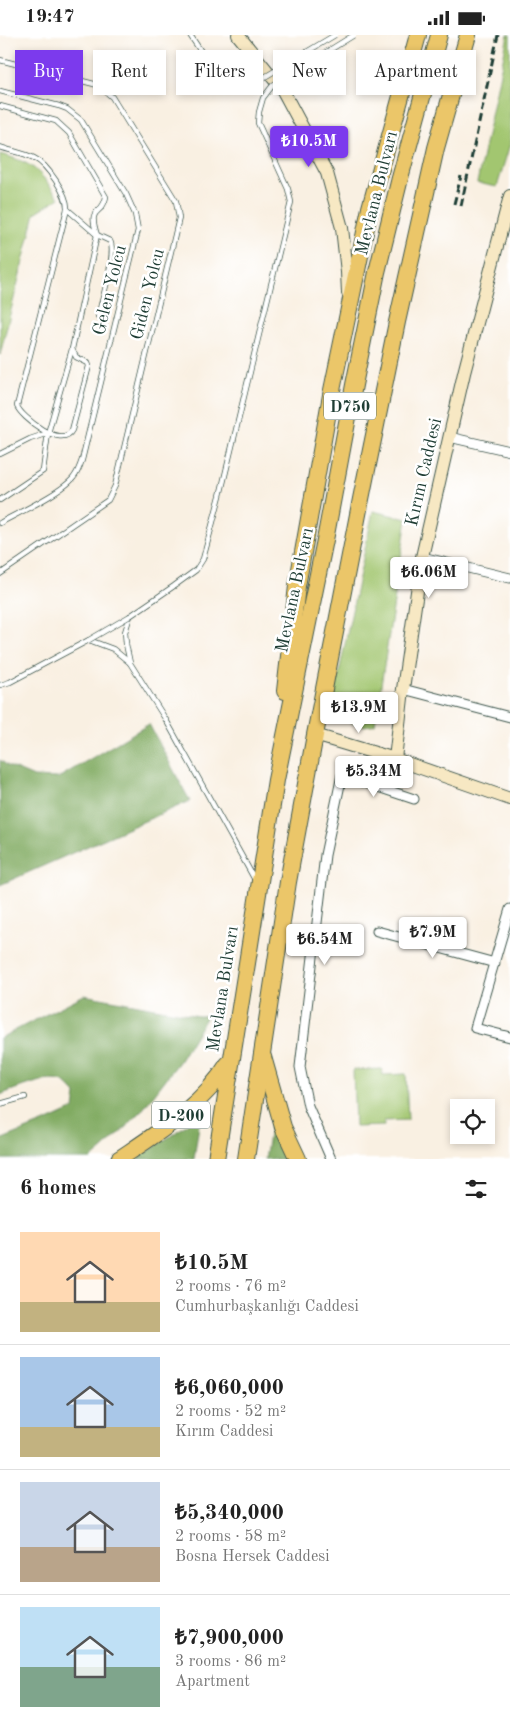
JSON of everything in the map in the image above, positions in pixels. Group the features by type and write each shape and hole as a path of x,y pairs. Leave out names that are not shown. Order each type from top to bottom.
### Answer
{"highway":[{"path":"276,781 297,586 322,440 370,208 418,35"},
{"name":"Mevlana Bulvarı","path":"216,1159 276,781 377,272 402,169 439,35"},
{"path":"246,1159 288,882 396,322 436,148 468,35"},
{"path":"262,1051 283,1127 298,1159"},
{"name":"D-200","path":"119,1159 170,1125 189,1109 219,1079 231,1059"}],"street":[{"path":"238,35 282,89 327,173 342,228 347,272 348,314"},
{"name":"Kırım Caddesi","path":"395,759 422,557 449,437 509,204"},
{"path":"449,437 510,451"},
{"path":"422,557 510,578"},
{"path":"403,689 510,717"},
{"path":"315,735 395,759 510,799"},
{"path":"331,1159 308,1107 300,1067 325,855 342,775 414,799"},
{"path":"510,909 475,1028 510,1037"},
{"path":"377,931 495,963"}],"lane":[{"path":"190,35 208,61 221,72 235,78 258,81 335,35"},
{"path":"0,685 10,682 89,641 130,616 196,570 206,551 292,202 258,123 263,98 272,85 354,35"},
{"name":"Giden Yolcu","path":"0,60 94,84 103,89 112,97 176,201 179,218 111,495 108,500 0,574"},
{"name":"Gelen Yolcu","path":"0,91 68,109 81,120 126,194 135,214 138,230 78,471 70,481 57,491 0,523"},
{"path":"0,106 56,121 69,133 106,197 104,205 94,213 93,217 97,235 72,349 48,433 44,467 41,473 0,499"},
{"path":"0,147 35,158 42,164 66,198 68,209 16,406 19,411 48,433 63,437 70,434 72,430 89,366 86,361 76,357 72,349"},
{"path":"68,209 97,235 110,241 113,251 98,316"},
{"path":"0,454 30,439 48,433"},
{"path":"130,616 125,632 130,663"},
{"path":"89,641 113,649 130,663 166,720 259,886"},
{"path":"0,1105 25,1097"}],"green space":[{"path":"508,35 510,35 510,144 497,187 477,183"},
{"path":"0,154 21,161 35,169 59,198 35,213 0,355"},
{"path":"373,511 407,519 375,724 362,726 346,719 332,706"},
{"path":"149,724 190,801 0,885 0,760 8,766 34,777 58,778"},
{"path":"84,995 199,1016 208,1015 179,1062 140,1113 91,1159 0,1159 0,1140 74,1109 76,1094 65,1083 50,1080 23,1086 0,1095 0,1038"},
{"path":"382,1069 383,1075 406,1074 408,1120 384,1121 384,1126 355,1127 353,1070"},
{"path":"201,1112 194,1159 137,1159 182,1128"},
{"path":"271,1123 279,1146 287,1159 265,1159"}],"railway":[{"path":"461,206 498,35"},
{"path":"454,204 461,176"}]}
